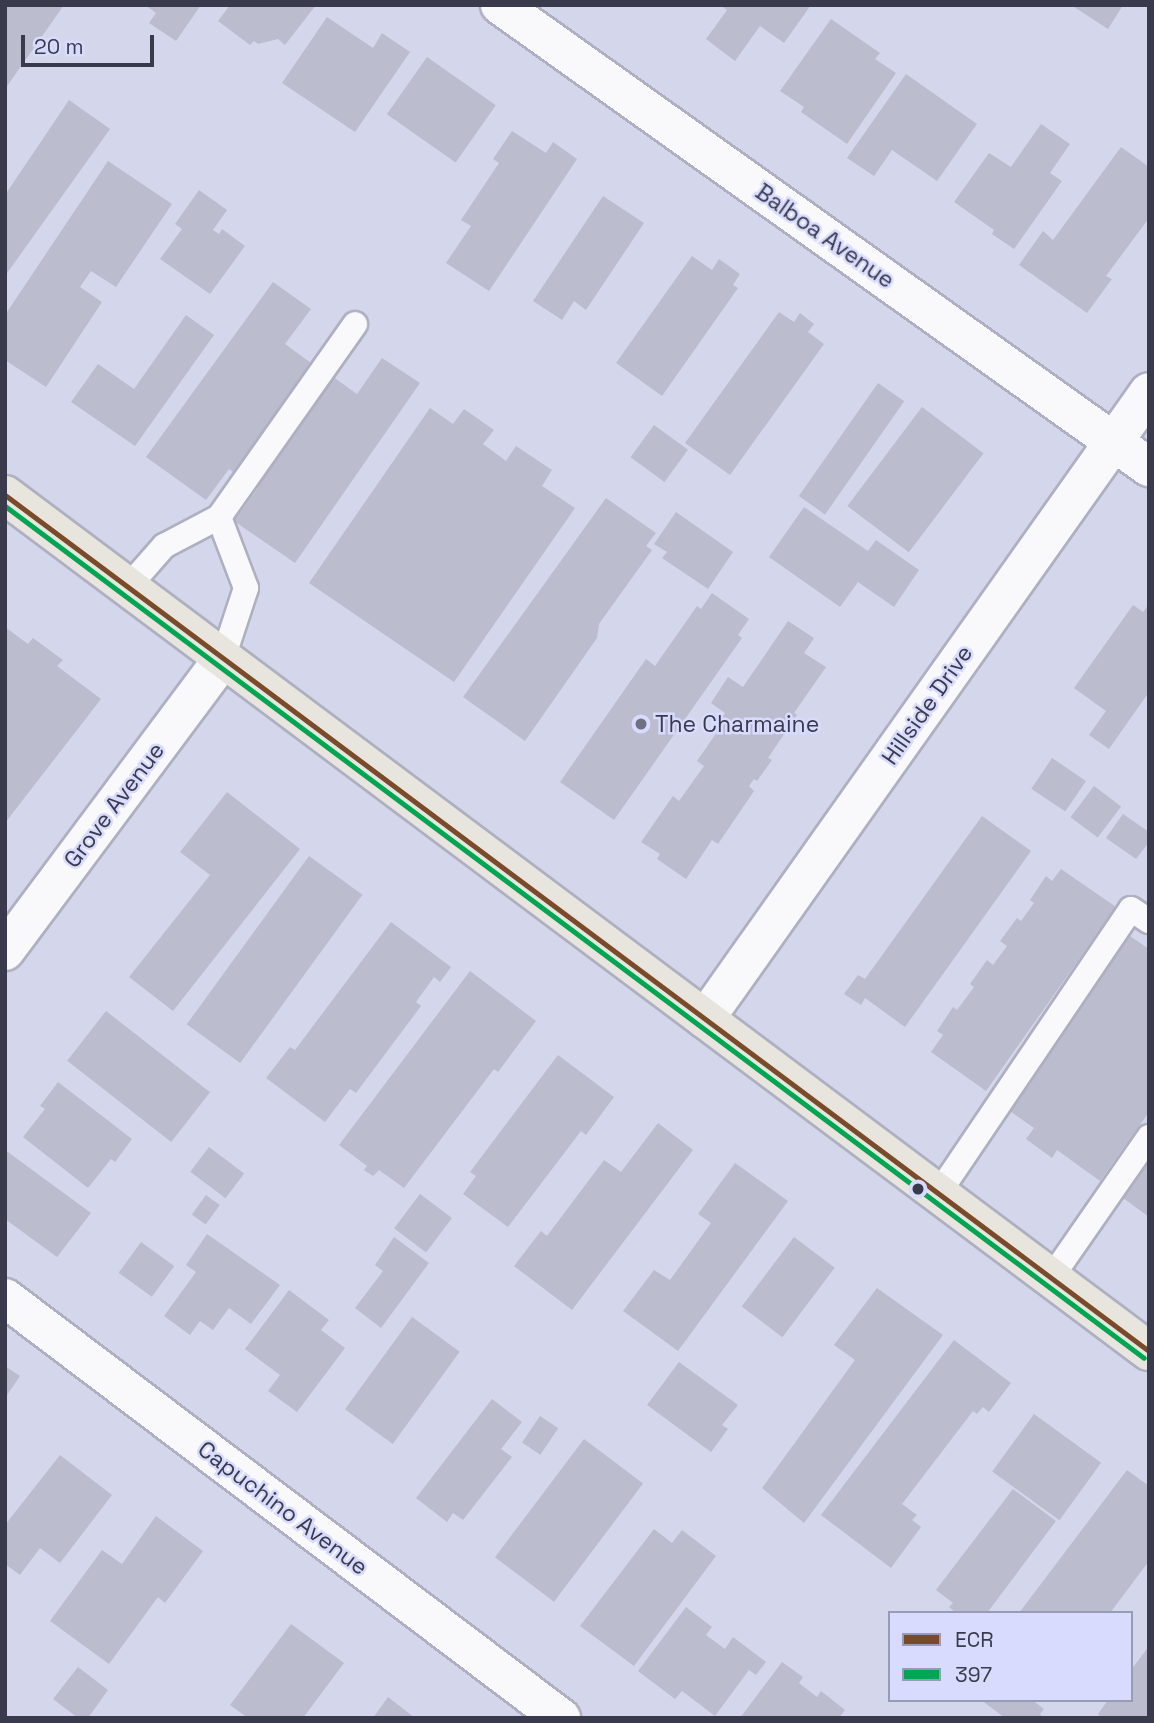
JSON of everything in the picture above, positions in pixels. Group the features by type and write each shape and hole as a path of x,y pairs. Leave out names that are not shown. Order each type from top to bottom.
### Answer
{"main road":[{"path":"5,495 1149,1351"}],"street":[{"name":"Balboa Avenue","path":"500,5 1149,467"},
{"name":"Hillside Drive","path":"705,1018 1149,391"},
{"name":"Grove Avenue","path":"5,951 223,658"},
{"name":"Capuchino Avenue","path":"5,1298 561,1718"}],"lane":[{"path":"128,587 164,546 219,517 355,324"},
{"path":"219,517 246,588 223,658"},
{"path":"938,1194 1131,909 1149,921"},
{"path":"1051,1278 1149,1137"}],"building":[{"path":"5,5 64,5 5,89"},
{"path":"145,5 201,5 176,41 149,23 156,13"},
{"path":"230,5 316,5 285,45 278,39 258,44 254,41 250,45 218,21"},
{"path":"720,5 811,5 784,43 760,26 735,61 706,39 727,10"},
{"path":"1071,5 1123,5 1108,29"},
{"path":"327,17 373,48 382,33 410,52 355,132 282,83"},
{"path":"831,19 880,53 875,59 896,73 847,144 801,112 804,107 780,91"},
{"path":"427,57 496,105 456,163 387,114"},
{"path":"906,74 977,124 937,181 892,150 874,176 847,158"},
{"path":"69,100 110,129 5,276 5,195"},
{"path":"1041,124 1070,144 1050,173 1062,181 1014,249 992,234 994,230 954,202 989,153 1011,167"},
{"path":"512,131 546,153 553,142 577,159 489,291 446,263 471,226 461,220 499,163 493,159"},
{"path":"1121,147 1149,167 1149,218 1106,276 1112,279 1087,313 1019,265 1043,231 1053,240"},
{"path":"108,161 172,204 116,287 91,271 80,287 102,302 46,387 5,360 5,315"},
{"path":"199,190 227,210 213,230 219,234 222,229 245,246 210,294 160,259 182,229 175,224"},
{"path":"603,196 644,223 586,310 574,301 562,320 533,301"},
{"path":"692,256 712,270 719,259 740,274 733,285 738,288 662,396 616,363"},
{"path":"273,282 311,309 285,344 311,363 233,472 229,469 206,500 146,457"},
{"path":"779,312 794,322 800,313 814,324 808,332 824,344 730,475 685,443"},
{"path":"186,315 214,335 135,446 71,402 98,364 134,389"},
{"path":"382,358 420,383 295,563 234,521 258,488 253,485 329,374 357,394"},
{"path":"878,383 904,401 825,514 799,496"},
{"path":"922,407 983,453 909,552 847,506"},
{"path":"430,408 453,424 464,409 494,430 483,444 506,461 516,446 552,470 542,486 575,508 454,682 309,583"},
{"path":"654,425 688,450 664,482 630,457"},
{"path":"606,498 656,533 646,546 652,550 599,624 597,638 525,741 463,697"},
{"path":"804,507 868,551 876,540 919,570 894,607 858,582 840,607 769,557"},
{"path":"676,512 733,552 708,589 662,558 667,552 654,544"},
{"name":"The Charmaine","path":"712,593 749,619 738,635 742,638 614,820 560,782 646,659 655,666 697,606 701,609"},
{"path":"1149,604 1149,692 1109,749 1089,735 1106,711 1074,688 1133,605 1143,612"},
{"path":"788,621 814,638 804,653 826,667 794,713 797,715 768,758 772,760 757,781 754,779 749,786 754,791 718,844 712,840 686,879 657,859 660,854 641,842 673,796 679,801 704,766 697,761 724,722 721,719 725,713 711,703 728,677 743,687"},
{"path":"5,627 28,644 33,638 63,660 57,666 101,699 5,823"},
{"path":"1052,758 1086,781 1065,812 1031,789"},
{"path":"1094,786 1121,806 1098,838 1071,817"},
{"path":"227,792 300,849 173,1011 129,977 210,875 180,852"},
{"path":"1123,814 1149,832 1149,842 1136,859 1106,838"},
{"path":"982,816 1031,851 905,1027 865,998 861,1005 844,994 858,975 865,979"},
{"path":"309,856 362,895 240,1063 187,1024"},
{"path":"1061,869 1116,907 986,1091 931,1052 943,1035 937,1031 953,1007 957,1010 974,987 970,984 987,960 993,965 1007,946 1000,941 1017,918 1021,921 1034,903 1030,900 1046,876 1052,881"},
{"path":"391,922 451,967 440,982 434,977 416,1002 421,1006 356,1093 350,1089 325,1122 266,1078 290,1047 295,1050"},
{"path":"1130,936 1149,949 1149,1112 1100,1181 1057,1150 1052,1158 1026,1139 1034,1128 1007,1109"},
{"path":"470,971 536,1021 498,1072 494,1069 404,1188 379,1170 373,1176 364,1170 367,1166 339,1145"},
{"path":"106,1011 210,1092 171,1142 67,1061"},
{"path":"558,1055 614,1097 586,1135 581,1131 508,1227 463,1194 476,1176 470,1172"},
{"path":"58,1082 132,1139 115,1162 111,1159 88,1188 23,1137 45,1109 40,1106"},
{"path":"658,1123 693,1150 572,1310 514,1266 541,1231 547,1236 604,1160 621,1172"},
{"path":"209,1147 244,1173 225,1198 190,1172"},
{"path":"5,1150 91,1213 57,1257 5,1219"},
{"path":"1149,1154 1149,1217 1119,1195"},
{"path":"735,1163 788,1201 678,1351 623,1311 654,1270 670,1280 711,1223 698,1214"},
{"path":"420,1194 452,1218 426,1252 394,1228"},
{"path":"206,1195 220,1205 206,1224 192,1214"},
{"path":"207,1234 280,1285 251,1324 229,1308 213,1330 200,1321 190,1335 164,1316 196,1272 186,1265"},
{"path":"394,1237 429,1263 381,1328 355,1308 383,1271 375,1265"},
{"path":"794,1237 835,1268 782,1337 742,1306"},
{"path":"141,1242 174,1266 152,1297 119,1273"},
{"path":"877,1288 943,1335 804,1523 762,1488 855,1360 834,1345"},
{"path":"289,1290 329,1320 321,1330 345,1348 297,1412 268,1391 280,1375 245,1349"},
{"path":"412,1317 460,1352 393,1444 345,1409"},
{"path":"954,1340 1011,1383 989,1412 983,1407 977,1414 973,1411 902,1504 917,1515 912,1520 921,1527 891,1568 821,1515"},
{"path":"679,1362 738,1405 722,1425 728,1429 711,1452 647,1405"},
{"path":"5,1366 20,1376 5,1398"},
{"path":"492,1399 522,1422 501,1449 512,1457 463,1520 453,1513 447,1522 416,1498"},
{"path":"1034,1414 1101,1463 1059,1520 992,1471"},
{"path":"540,1416 558,1428 540,1455 522,1443"},
{"path":"584,1439 643,1484 554,1602 495,1557"},
{"path":"60,1455 112,1495 60,1563 40,1548 20,1575 5,1564 5,1525"},
{"path":"1127,1470 1149,1486 1149,1561 1112,1611 1021,1611"},
{"path":"1013,1489 1056,1521 988,1611 954,1611 949,1607 953,1603 936,1590"},
{"path":"156,1516 203,1551 165,1603 158,1597 109,1664 50,1621 102,1550 122,1564"},
{"path":"654,1529 672,1543 682,1530 716,1556 634,1666 580,1626"},
{"path":"686,1607 712,1627 706,1635 725,1649 733,1637 766,1662 756,1675 749,1670 715,1716 682,1691 675,1699 638,1671"},
{"path":"291,1624 344,1663 303,1718 248,1718 230,1705"},
{"path":"1149,1646 1149,1718 1102,1718 1098,1714 1107,1702 1133,1702 1133,1667"},
{"path":"782,1662 803,1677 799,1683 817,1697 821,1691 845,1710 839,1718 740,1718"},
{"path":"78,1667 108,1690 88,1718 78,1718 53,1699"},
{"path":"388,1697 415,1718 373,1718"},
{"path":"984,1702 1035,1702 1044,1709 1040,1714 1044,1718 1005,1718"}],"transit line":[{"name":"ECR","path":"5,495 1149,1351"},
{"name":"397","path":"5,506 1144,1358"}],"place":[{"name":"The Charmaine","path":"641,724"}]}
